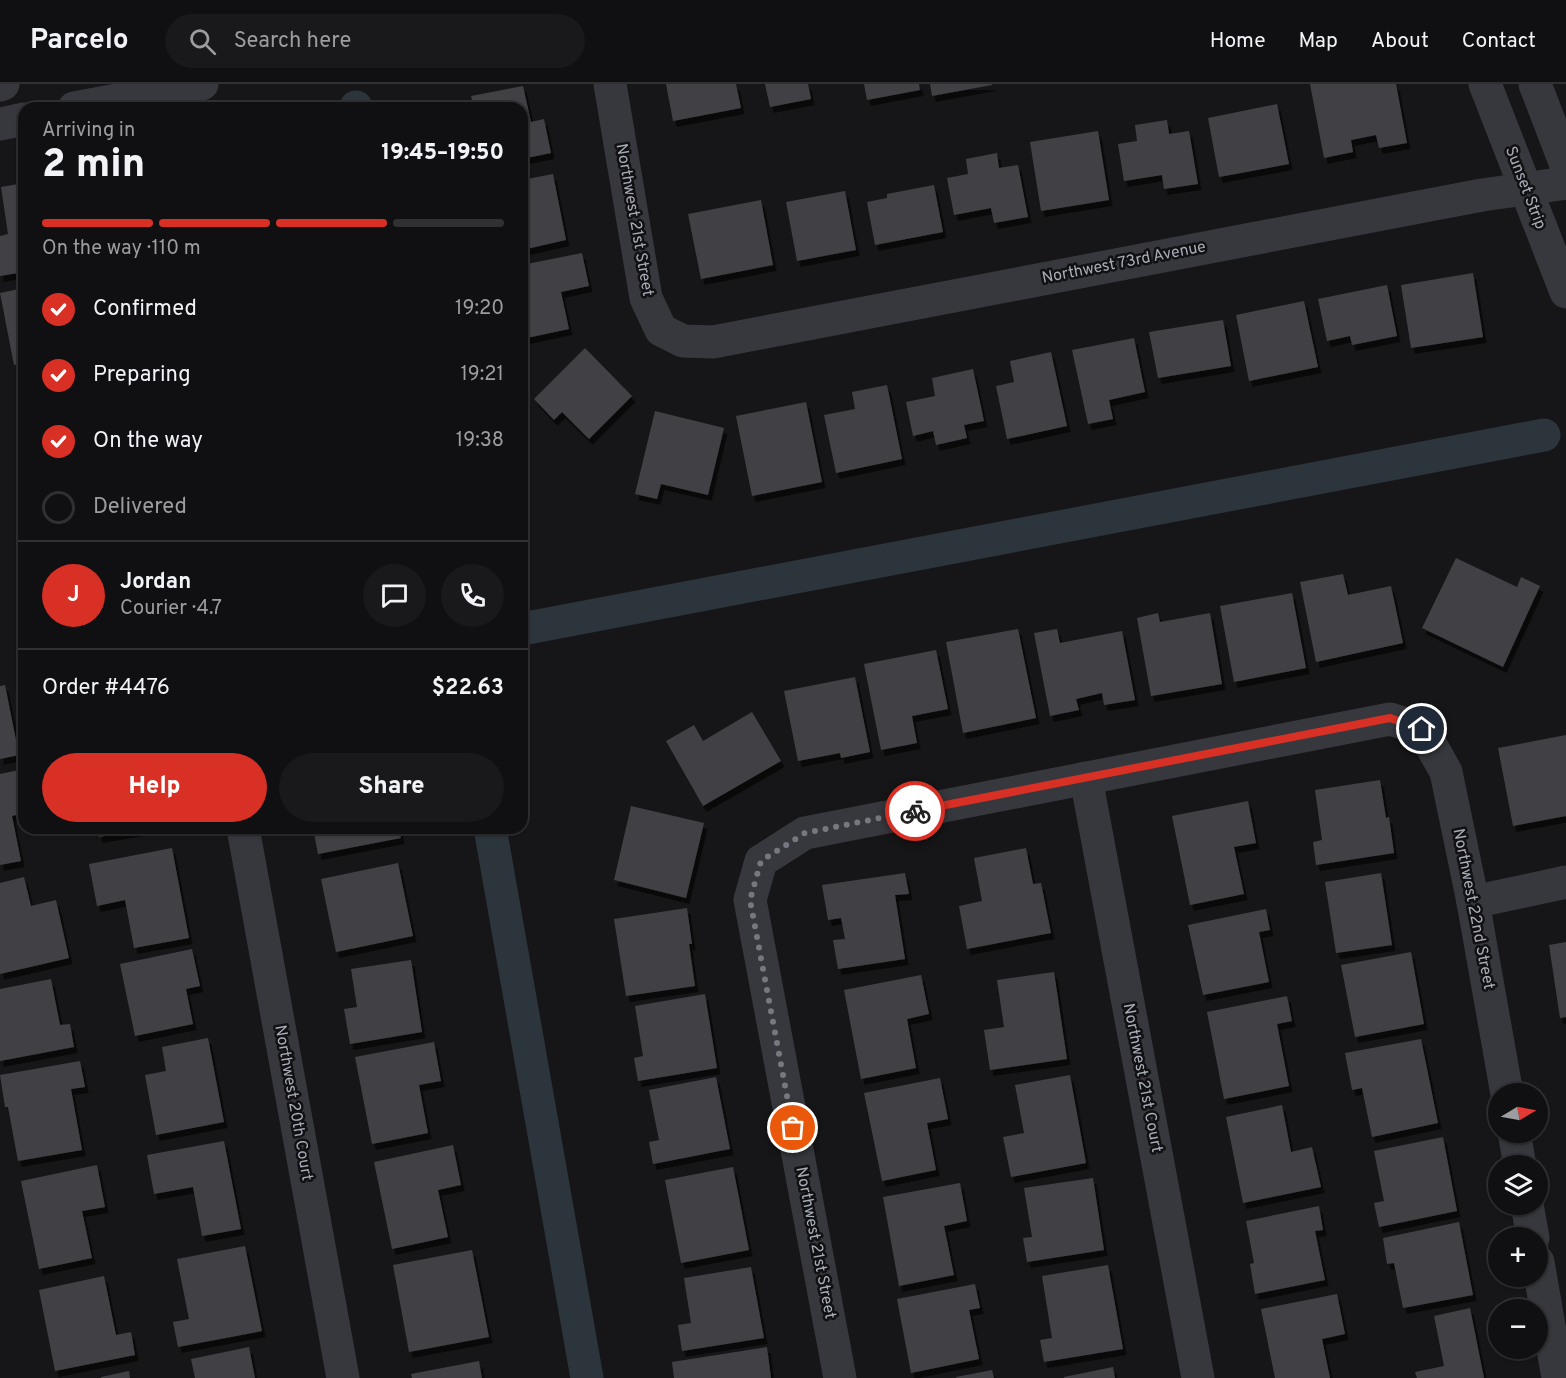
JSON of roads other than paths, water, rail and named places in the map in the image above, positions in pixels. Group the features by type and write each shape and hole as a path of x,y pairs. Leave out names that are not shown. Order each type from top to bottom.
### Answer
{"street":[{"path":"110,98 202,84"},
{"name":"Northwest 21st Street","path":"610,84 646,298 661,330 683,341"},
{"name":"Sunset Strip","path":"1485,84 1566,292"},
{"path":"1534,84 1566,165"},
{"path":"0,124 18,120"},
{"name":"Northwest 73rd Avenue","path":"683,341 713,342 1482,195 1566,183"},
{"name":"Northwest 22nd Street","path":"1086,778 1390,718 1422,729 1446,772 1473,902 1505,1083"},
{"name":"Northwest 21st Street","path":"840,1378 750,900 761,861 805,833 1086,778"},
{"name":"Northwest 21st Court","path":"1086,778 1198,1378"},
{"name":"Northwest 20th Court","path":"244,834 343,1378"},
{"path":"1473,902 1566,882"},
{"path":"1547,1287 1560,1323 1558,1378"}],"waterway":[{"path":"528,628 1544,435"},
{"path":"491,834 587,1378"}]}
